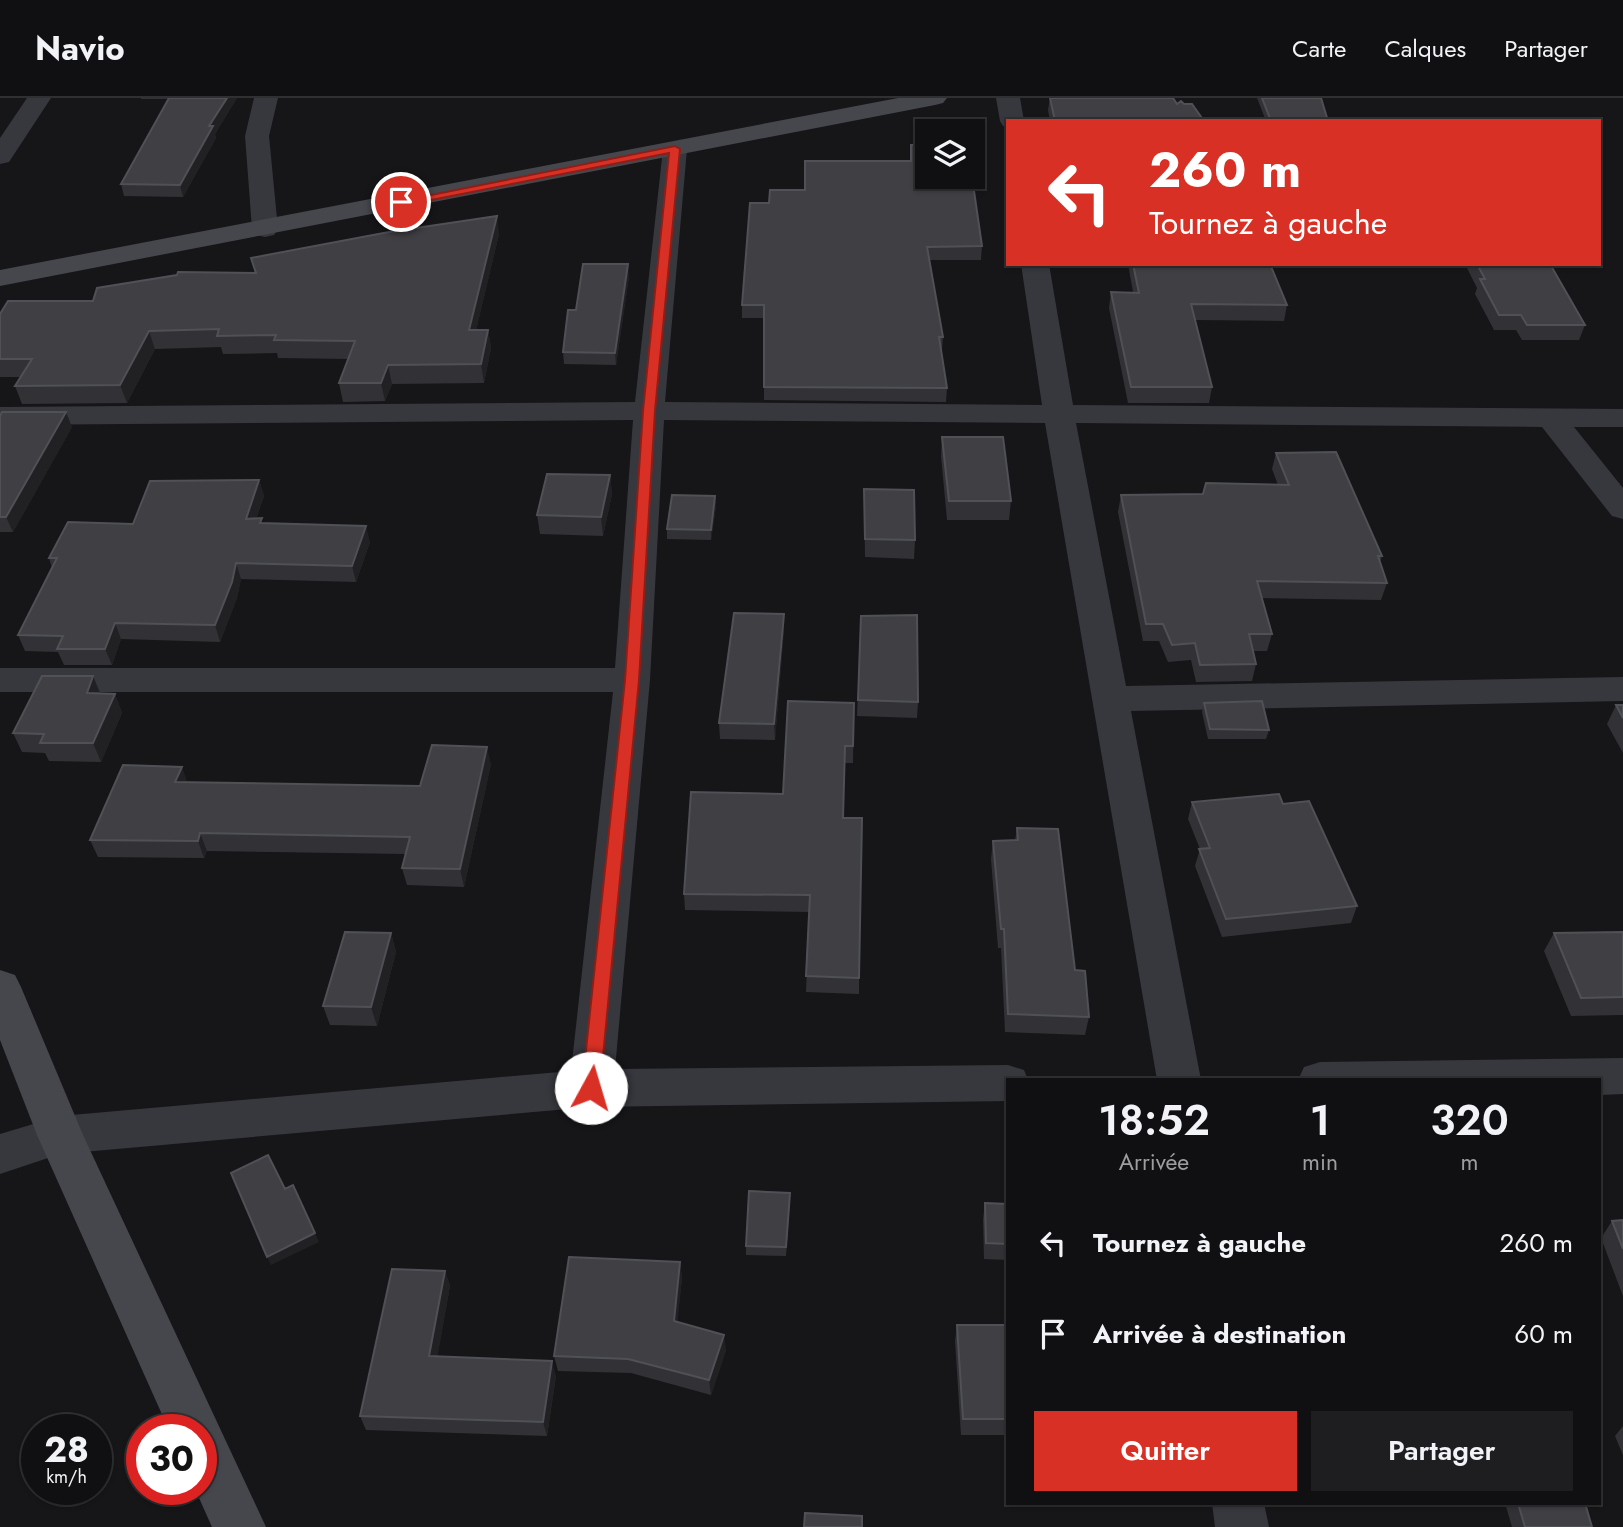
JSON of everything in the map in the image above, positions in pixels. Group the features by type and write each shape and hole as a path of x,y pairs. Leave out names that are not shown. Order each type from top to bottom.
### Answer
{"street":[{"path":"0,157 39,98"},
{"path":"265,229 257,136 266,98"},
{"path":"0,278 935,98"},
{"path":"1008,98 1012,119"},
{"path":"591,1088 632,680 649,411 675,149"},
{"path":"1035,266 1059,414 1179,1078"},
{"path":"0,416 649,411 1623,418"},
{"path":"1550,417 1623,509"},
{"path":"0,680 632,680"},
{"path":"1111,699 1623,689"},
{"path":"0,988 60,1135 188,1414"},
{"path":"1472,1078 1623,1076"},
{"path":"0,1154 60,1135 591,1088 1006,1083"},
{"path":"217,1479 239,1527"},
{"path":"1238,1505 1242,1527"}],"building":[{"path":"169,98 227,98 209,126 213,126 180,185 121,184"},
{"path":"1050,98 1173,98 1177,104 1181,101 1184,104 1192,104 1203,119 1055,119"},
{"path":"1262,98 1321,98 1327,119 1270,119"},
{"path":"911,145 915,145 915,189 974,189 982,246 927,247 943,337 939,337 947,388 764,387 764,305 742,305 750,203 769,203 770,190 805,190 805,161 911,161"},
{"path":"497,216 469,330 488,330 481,364 388,365 381,383 339,383 355,341 274,340 276,335 217,336 219,329 149,331 120,385 15,386 32,359 0,359 0,314 8,301 93,301 97,288 177,275 178,272 256,273 251,258 389,232"},
{"path":"583,264 628,264 615,353 563,352 568,310 576,310"},
{"path":"1133,266 1271,266 1287,305 1191,304 1212,387 1131,387 1111,292 1139,293"},
{"path":"1478,266 1551,266 1585,325 1527,325 1521,315 1499,315 1480,279 1485,279"},
{"path":"2,412 66,412 6,517 0,517"},
{"path":"942,437 1003,437 1011,501 949,501"},
{"path":"1336,452 1382,556 1378,556 1387,583 1257,581 1272,634 1249,634 1256,664 1200,665 1195,643 1172,645 1163,624 1146,624 1121,495 1203,494 1206,483 1289,485 1276,453"},
{"path":"547,474 610,475 601,517 537,515"},
{"path":"259,480 246,519 262,518 260,523 366,526 352,566 236,563 232,582 215,625 115,623 105,649 57,649 63,636 18,635 57,558 49,558 68,522 133,524 150,481"},
{"path":"864,489 914,490 915,540 865,539"},
{"path":"672,495 715,496 711,530 667,529"},
{"path":"734,613 784,614 774,724 719,723"},
{"path":"917,615 918,702 858,700 861,616"},
{"path":"42,676 93,676 87,693 115,694 93,743 40,743 44,734 13,733"},
{"path":"788,701 854,703 853,746 845,746 843,818 862,818 859,978 806,976 810,895 684,894 691,792 783,794"},
{"path":"1262,701 1269,730 1210,729 1204,703"},
{"path":"1616,705 1623,705 1623,718"},
{"path":"432,745 487,747 460,869 402,868 410,837 200,833 198,841 90,840 123,765 182,767 175,782 420,786"},
{"path":"1279,794 1283,804 1309,801 1357,906 1226,919 1199,849 1210,848 1192,802"},
{"path":"1017,828 1058,829 1075,970 1085,971 1089,1017 1008,1014 1004,929 1001,929 993,841 1018,840"},
{"path":"345,932 391,933 371,1007 323,1006"},
{"path":"1623,932 1623,997 1581,998 1554,933"},
{"path":"268,1155 285,1189 293,1185 315,1233 267,1257 231,1173"},
{"path":"749,1191 790,1193 786,1247 746,1246"},
{"path":"985,1203 1006,1204 1006,1244 986,1243"},
{"path":"1623,1220 1623,1249 1612,1221"},
{"path":"569,1257 680,1262 674,1321 724,1335 709,1380 628,1359 554,1356"},
{"path":"392,1269 445,1271 429,1356 552,1361 543,1422 360,1416"},
{"path":"957,1325 1006,1325 1006,1419 963,1419"},
{"path":"1519,1505 1586,1505 1592,1527 1525,1527"},
{"path":"805,1513 862,1516 862,1527 804,1527"}],"route":[{"path":"401,202 675,149 649,411 632,680 591,1088"}]}
